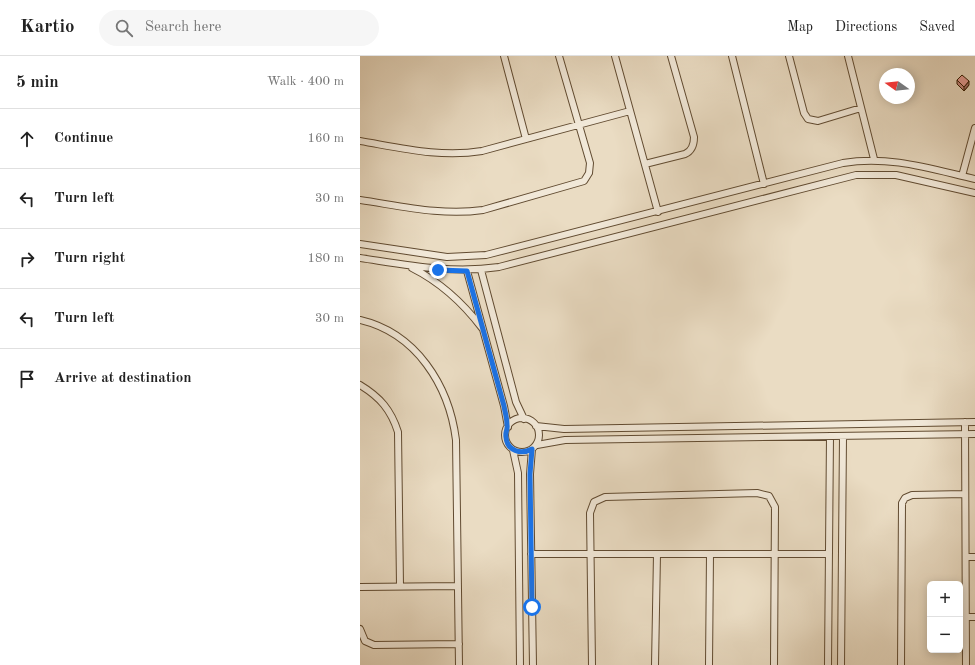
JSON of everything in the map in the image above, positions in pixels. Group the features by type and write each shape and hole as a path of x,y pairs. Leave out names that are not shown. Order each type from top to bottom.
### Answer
{"street":[{"path":"504,56 526,139"},
{"path":"360,200 438,212 470,212 484,210 580,183 587,177 590,168 559,56"},
{"path":"615,56 658,212"},
{"path":"645,164 685,154 689,152 693,145 694,137 671,56"},
{"path":"732,56 764,184"},
{"path":"789,56 804,113 808,118 818,120 861,108"},
{"path":"848,56 874,160"},
{"path":"360,141 427,152 451,154 482,151 630,111"},
{"path":"962,176 975,128"},
{"path":"360,244 447,257 478,256 658,212 843,163 874,160 896,161 975,179"},
{"path":"360,258 438,270 467,271 499,267 856,175 896,176 975,193"},
{"path":"408,265 430,278 450,293 468,311 484,331"},
{"path":"481,270 516,402 524,419"},
{"path":"467,271 504,406 508,427 506,438 508,445 513,450 521,452 534,447 565,440 975,434"},
{"path":"360,320 383,327 406,343 434,374 451,412 456,440 459,665"},
{"path":"360,385 374,393 385,404 393,417 398,432 400,586"},
{"path":"508,427 515,420 524,419 531,421 536,426 539,437 534,447 530,467 533,665"},
{"path":"965,422 966,665"},
{"path":"536,426 564,429 975,422"},
{"path":"828,665 830,436"},
{"path":"841,665 843,436"},
{"path":"513,450 518,474 520,665"},
{"path":"592,665 590,509 594,502 601,498 757,493 769,496 775,506 774,665"},
{"path":"902,665 902,503 907,496 912,495 965,494"},
{"path":"531,554 829,554"},
{"path":"655,665 657,554"},
{"path":"709,665 710,554"},
{"path":"966,557 975,557"},
{"path":"360,587 458,586"},
{"path":"966,617 975,617"},
{"path":"360,629 365,641 374,645 459,644"}],"building":[{"path":"962,75 969,81 964,87 957,80"}],"route":[{"path":"438,270 467,271 504,406 508,427 506,430 506,438 508,445 517,452 525,452 532,449 530,474 532,607"}]}
